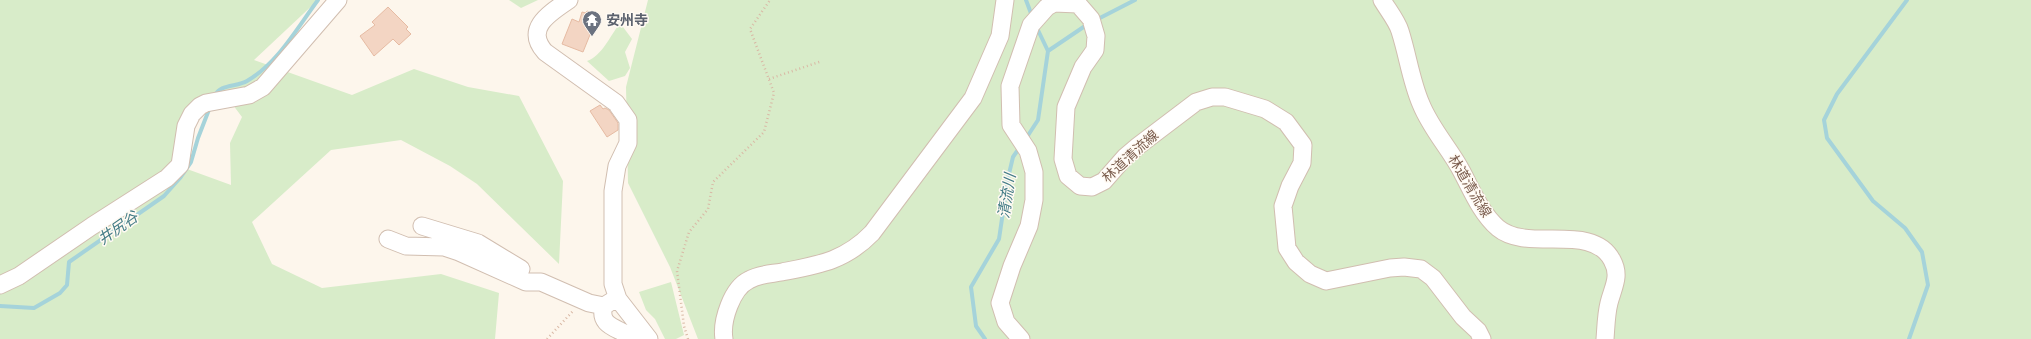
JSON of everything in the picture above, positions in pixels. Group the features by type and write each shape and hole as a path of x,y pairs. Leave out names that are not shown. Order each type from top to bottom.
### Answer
{"street":[{"path":"0,285 19,276 92,226 167,178 180,165 186,126 192,114 206,103 249,95 263,87 338,0"},
{"path":"569,0 547,15 541,23 537,34 538,44 545,52 616,103 628,120 628,143 618,166 613,191 613,284 604,303 603,316 605,322 610,328 627,333 633,339"},
{"path":"724,339 723,333 730,304 739,289 748,280 760,276 817,266 840,257 859,247 872,233 973,98 1000,36 1005,0"},
{"name":"林道清流線","path":"1382,0 1400,30 1406,61 1421,105 1461,170 1486,216 1499,229 1518,237 1585,241 1597,244 1605,250 1612,260 1618,273 1615,287 1609,301 1606,318 1605,339"},
{"name":"林道清流線","path":"1021,339 1006,322 1000,303 1012,266 1029,226 1034,200 1034,172 1028,151 1011,125 1010,86 1031,25 1046,4 1054,3 1078,4 1093,22 1096,36 1095,50 1082,67 1066,107 1063,159 1068,176 1080,186 1092,188 1104,182 1124,157 1196,102 1212,97 1225,97 1265,109 1286,122 1303,145 1302,163 1290,186 1283,206 1287,248 1296,262 1310,274 1326,281 1390,268 1404,267 1421,269 1433,278 1463,317 1478,331 1482,339"},
{"path":"422,226 478,243 541,282 604,303 648,339"},
{"path":"388,239 406,246 444,247 459,252 526,282 541,282"}],"path":[{"path":"688,339 684,326 677,270 689,232 708,209 713,182 764,132 774,93 750,29 770,0"},
{"path":"769,79 822,61"},
{"path":"547,339 563,320 577,307 604,303"}],"green space":[{"path":"0,0 318,0 254,60 352,95 414,69 468,87 519,96 563,181 559,264 477,184 450,166 401,140 331,150 252,222 272,264 322,288 441,274 499,293 495,339 0,339","holes":["207,100 233,105 242,117 230,143 231,185 176,165"]},
{"path":"509,0 538,0 521,8"},
{"path":"648,0 2031,0 2031,339 698,339 670,267 628,183 626,87"},
{"path":"620,23 632,39 625,52 630,68 625,76 609,81 587,61 597,55"},
{"path":"671,282 684,335 676,339 665,339 655,319 646,310 639,292"}],"building":[{"path":"388,7 408,27 406,29 411,34 399,45 393,39 374,56 360,36 375,25 372,22"},
{"path":"587,11 598,15 583,52 562,44 572,19 579,22 582,12 586,13"},
{"path":"600,105 603,109 605,108 609,110 618,123 618,130 607,137 590,111"}],"waterway":[{"name":"井尻谷","path":"215,96 220,89 243,83 258,74 268,65 278,55 318,0"},
{"path":"1026,0 1032,16"},
{"path":"1096,20 1135,0"},
{"path":"1907,0 1837,94 1824,120 1827,138 1873,201 1905,228 1922,252 1928,285 1909,339"},
{"path":"1048,51 1088,24"},
{"path":"1036,26 1048,51"},
{"name":"清流川","path":"1025,140 1038,120 1048,51"},
{"name":"井尻谷","path":"0,306 34,308 60,293 67,285 69,262 164,196 180,178 191,162 198,138 210,107"},
{"name":"清流川","path":"985,339 976,326 971,287 999,239 1008,178 1013,157 1020,147"}],"place":[{"name":"安州寺","path":"592,37"}]}
